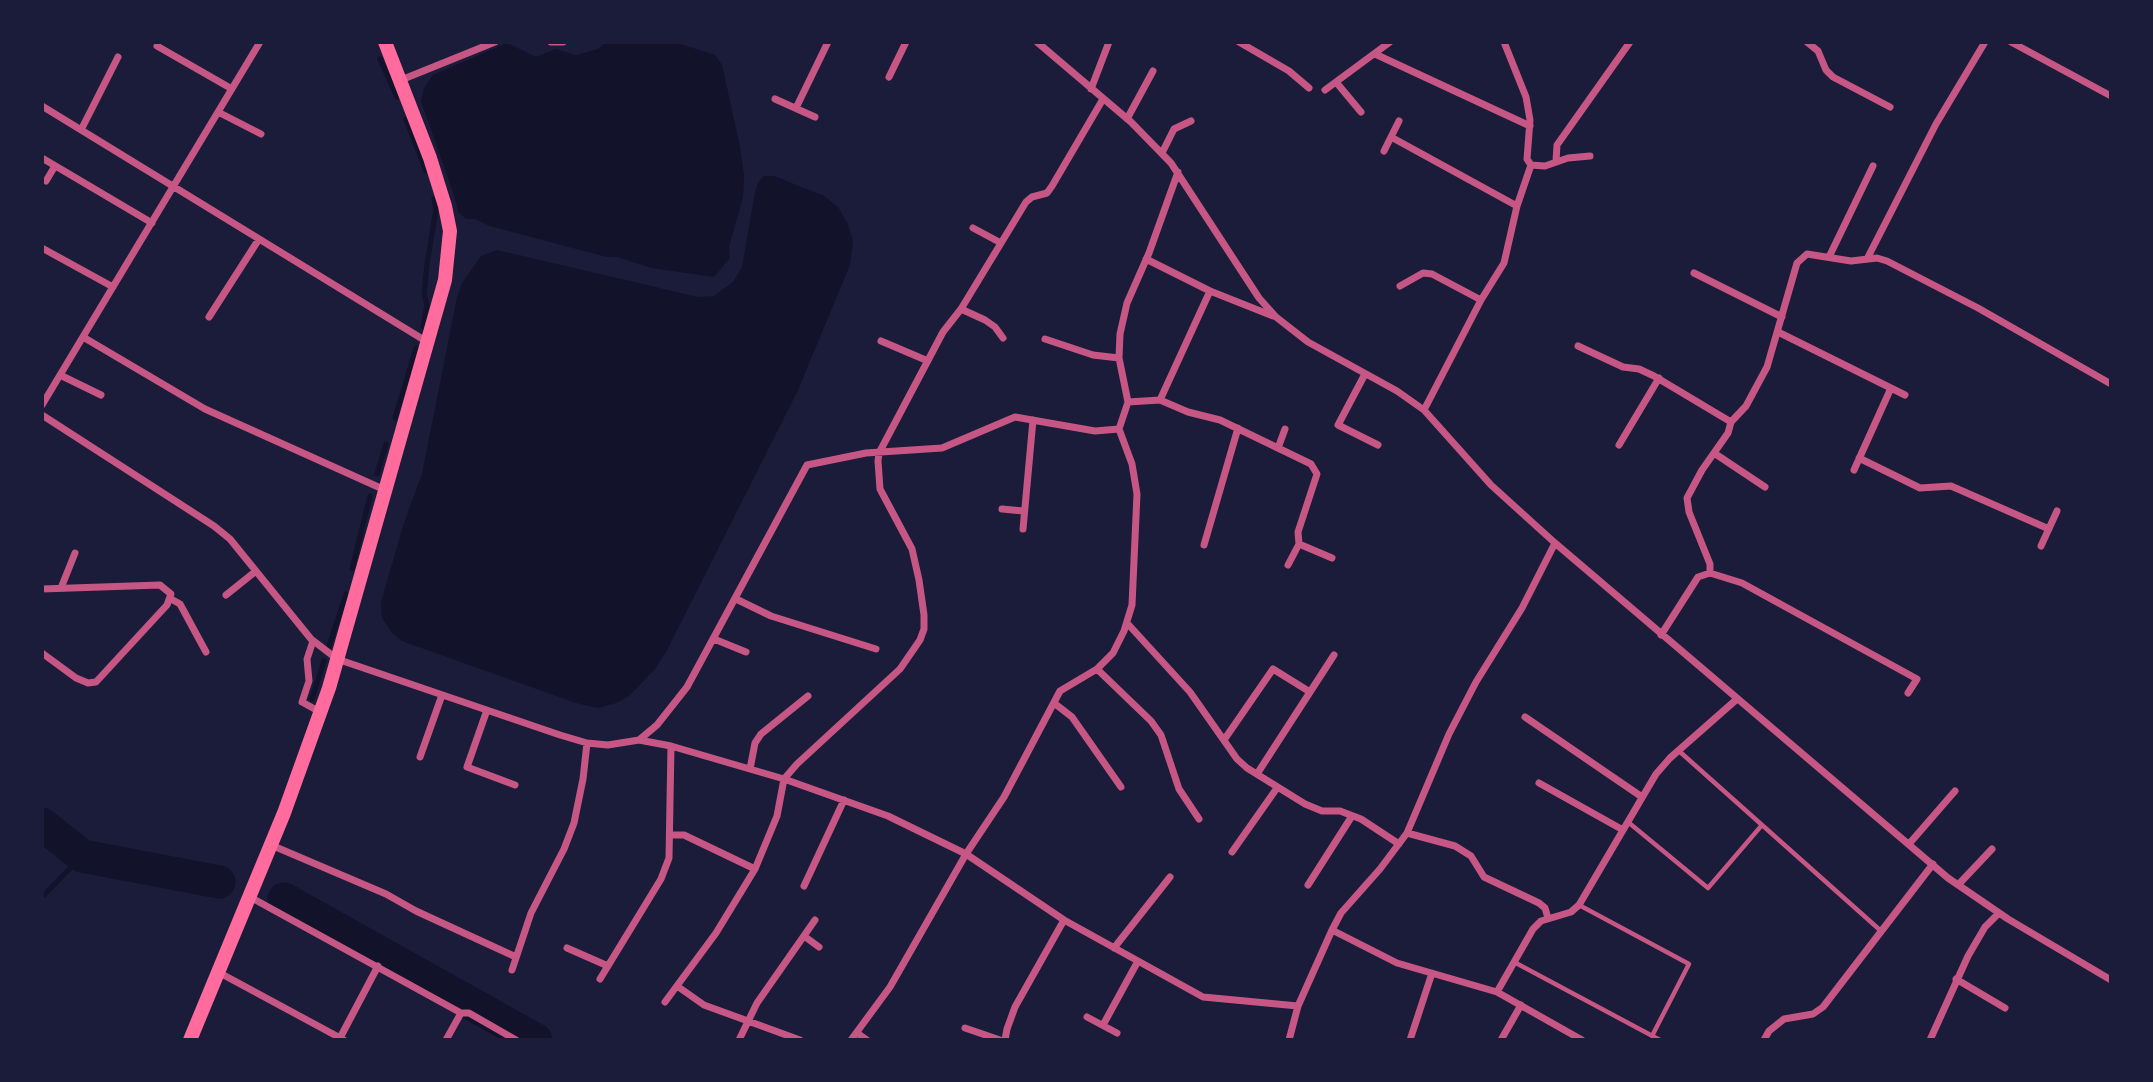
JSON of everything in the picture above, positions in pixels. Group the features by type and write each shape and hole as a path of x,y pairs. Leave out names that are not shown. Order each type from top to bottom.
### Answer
{"main road":[{"path":"190,1040 271,845 320,712 429,343 445,280 450,230 445,206 430,158 386,42"}],"street":[{"path":"42,405 260,42"},
{"path":"401,80 495,42"},
{"path":"551,42 563,42"},
{"path":"796,108 828,42"},
{"path":"889,77 906,42"},
{"path":"1037,42 1127,119 1162,153 1178,172 1259,298 1276,317 1308,342 1410,399 1424,410 1491,485 1555,543 1958,885 1998,913 2111,979"},
{"path":"1091,89 1109,42"},
{"path":"1239,42 1289,71 1309,88"},
{"path":"1325,90 1390,42"},
{"path":"1504,42 1527,97 1530,126 1527,159 1531,165"},
{"path":"1556,161 1558,145 1630,42"},
{"path":"1809,42 1818,51 1826,70 1833,77 1890,107"},
{"path":"1867,258 1936,124 1985,42"},
{"path":"2011,42 2111,96"},
{"path":"158,46 232,89"},
{"path":"1374,54 1530,126"},
{"path":"81,130 118,57"},
{"path":"1127,119 1153,71"},
{"path":"1336,82 1361,112"},
{"path":"775,99 815,117"},
{"path":"664,1002 716,933 755,869 776,816 784,779 900,669 924,629 912,549 880,489 879,453 943,332 961,309 1026,202 1031,197 1047,193 1052,187 1103,99"},
{"path":"42,107 429,343"},
{"path":"218,112 261,134"},
{"path":"1162,153 1174,129 1191,121"},
{"path":"1384,151 1399,121"},
{"path":"1391,137 1517,206"},
{"path":"1531,165 1545,166 1556,161 1590,156"},
{"path":"42,158 152,223"},
{"path":"1424,410 1507,253 1517,206 1531,165"},
{"path":"46,181 55,166"},
{"path":"1829,257 1873,166"},
{"path":"867,1040 854,1036 890,987 965,854 1004,797 1060,691 1097,669 1114,653 1127,622 1132,605 1137,494 1132,464 1119,429 1128,402 1119,358 1120,334 1127,303 1178,172"},
{"path":"973,228 1001,243"},
{"path":"209,317 259,239"},
{"path":"42,248 113,287"},
{"path":"1710,573 1710,564 1689,512 1687,498 1702,470 1728,433 1731,422 1746,406 1767,368 1797,263 1807,254 1852,261 1867,258 1887,261 1978,308 2111,384"},
{"path":"1146,259 1210,291 1276,317"},
{"path":"1401,286 1423,273 1432,274 1481,300"},
{"path":"1694,273 1783,317"},
{"path":"1160,400 1210,291"},
{"path":"961,309 985,320 995,327 1003,338"},
{"path":"1778,332 1905,395"},
{"path":"83,337 205,410 386,490"},
{"path":"1045,338 1093,355 1119,358"},
{"path":"881,341 928,361"},
{"path":"1578,346 1623,367 1639,369 1659,378 1731,422"},
{"path":"1365,374 1338,425 1378,445"},
{"path":"60,375 102,395"},
{"path":"1619,445 1659,378"},
{"path":"1854,470 1891,388"},
{"path":"1128,402 1160,400 1188,412 1220,420 1311,464 1317,474 1298,532 1299,544 1288,565"},
{"path":"42,415 197,514 230,539 313,641 337,659 587,743 608,745 639,740 671,746 784,779 844,800 888,816 965,854 1063,920 1203,997 1298,1006"},
{"path":"639,740 657,725 687,687 807,465 866,453 942,448 1015,417 1095,430 1119,429"},
{"path":"1023,529 1033,420"},
{"path":"1205,545 1237,428"},
{"path":"1278,448 1285,429"},
{"path":"1714,453 1765,487"},
{"path":"1859,458 1920,488 1951,486 2049,529"},
{"path":"1002,509 1023,511"},
{"path":"2041,546 2057,511"},
{"path":"1289,1040 1298,1006 1332,930 1341,914 1407,833 1448,734 1476,682 1516,620 1555,543"},
{"path":"1299,544 1332,558"},
{"path":"61,588 75,553"},
{"path":"226,596 256,571"},
{"path":"1661,635 1698,577 1710,573 1742,583 1917,679 1908,693"},
{"path":"42,589 160,585 169,590 171,599 180,604 206,652"},
{"path":"42,653 76,678 88,683 96,682 171,599"},
{"path":"736,599 771,617 876,649"},
{"path":"1127,622 1190,692 1237,759 1305,804 1322,811 1340,811 1353,816 1399,844"},
{"path":"714,639 746,652"},
{"path":"313,641 307,659 309,681 302,702 320,712"},
{"path":"1257,774 1334,656"},
{"path":"1097,669 1151,721 1161,735 1179,789 1199,819"},
{"path":"1224,740 1273,669 1310,692"},
{"path":"420,757 442,695"},
{"path":"750,769 754,743 761,734 808,696"},
{"path":"1497,992 1533,929 1541,921 1571,912 1579,905 1656,774 1678,750 1737,699"},
{"path":"1054,703 1072,717 1121,787"},
{"path":"487,710 467,767 514,785"},
{"path":"1525,717 1642,797"},
{"path":"512,970 531,913 565,849 574,823 587,743"},
{"path":"600,979 661,879 669,858 671,746"},
{"path":"1539,783 1623,830"},
{"path":"1233,852 1278,788"},
{"path":"1909,844 1955,791"},
{"path":"804,886 844,800"},
{"path":"1308,885 1353,816"},
{"path":"1407,833 1455,846 1471,856 1484,877 1539,903 1545,908 1548,918"},
{"path":"670,835 684,835 755,869"},
{"path":"271,845 386,894 416,911 516,957"},
{"path":"1958,885 1992,849"},
{"path":"1764,1040 1769,1031 1784,1019 1813,1014 1824,1007 1933,864"},
{"path":"1114,948 1170,877"},
{"path":"249,897 379,966 460,1013 469,1013 516,1040"},
{"path":"1930,1040 1956,979 1985,927 1998,913"},
{"path":"739,1040 757,1003 815,920"},
{"path":"965,1027 1003,1040 1015,1007 1063,920"},
{"path":"1332,930 1397,963 1497,992 1582,1040"},
{"path":"804,936 819,947"},
{"path":"567,947 608,966"},
{"path":"1103,1025 1138,961"},
{"path":"218,972 342,1039 379,966"},
{"path":"1409,1040 1432,973"},
{"path":"1956,979 2005,1008"},
{"path":"677,986 704,1005 800,1040"},
{"path":"1500,1040 1521,1005"},
{"path":"446,1040 460,1013"},
{"path":"1087,1017 1117,1033"}],"lane":[{"path":"1678,750 1881,932"},
{"path":"1628,822 1708,888 1762,825"},
{"path":"1579,905 1689,964 1652,1036"},
{"path":"1514,962 1660,1040"}],"shaded area":[{"path":"606,42 674,42 715,55 722,65 744,176 743,198 729,246 730,258 714,277 652,268 617,257 607,257 490,226 475,219 466,219 458,212 421,101 424,88 433,75 507,43 536,57 555,49 576,55 598,49"},
{"path":"764,176 774,176 824,196 838,207 848,224 853,242 850,265 798,390 655,669 629,696 598,708 576,703 402,641 392,633 382,618 381,602 404,523 422,474 457,297 462,283 481,256 497,250 698,297 714,296 733,282 742,267 755,193"}],"waterway":[{"path":"380,59 397,97"},
{"path":"406,119 426,171"},
{"path":"423,327 427,305 424,294 427,264 436,209 434,199"},
{"path":"395,418 416,348"},
{"path":"377,474 386,444"},
{"path":"352,569 370,496"},
{"path":"329,646 346,594"},
{"path":"312,699 324,661"},
{"path":"42,824 82,856 219,882"},
{"path":"42,897 82,856"},
{"path":"284,899 536,1040"}]}
